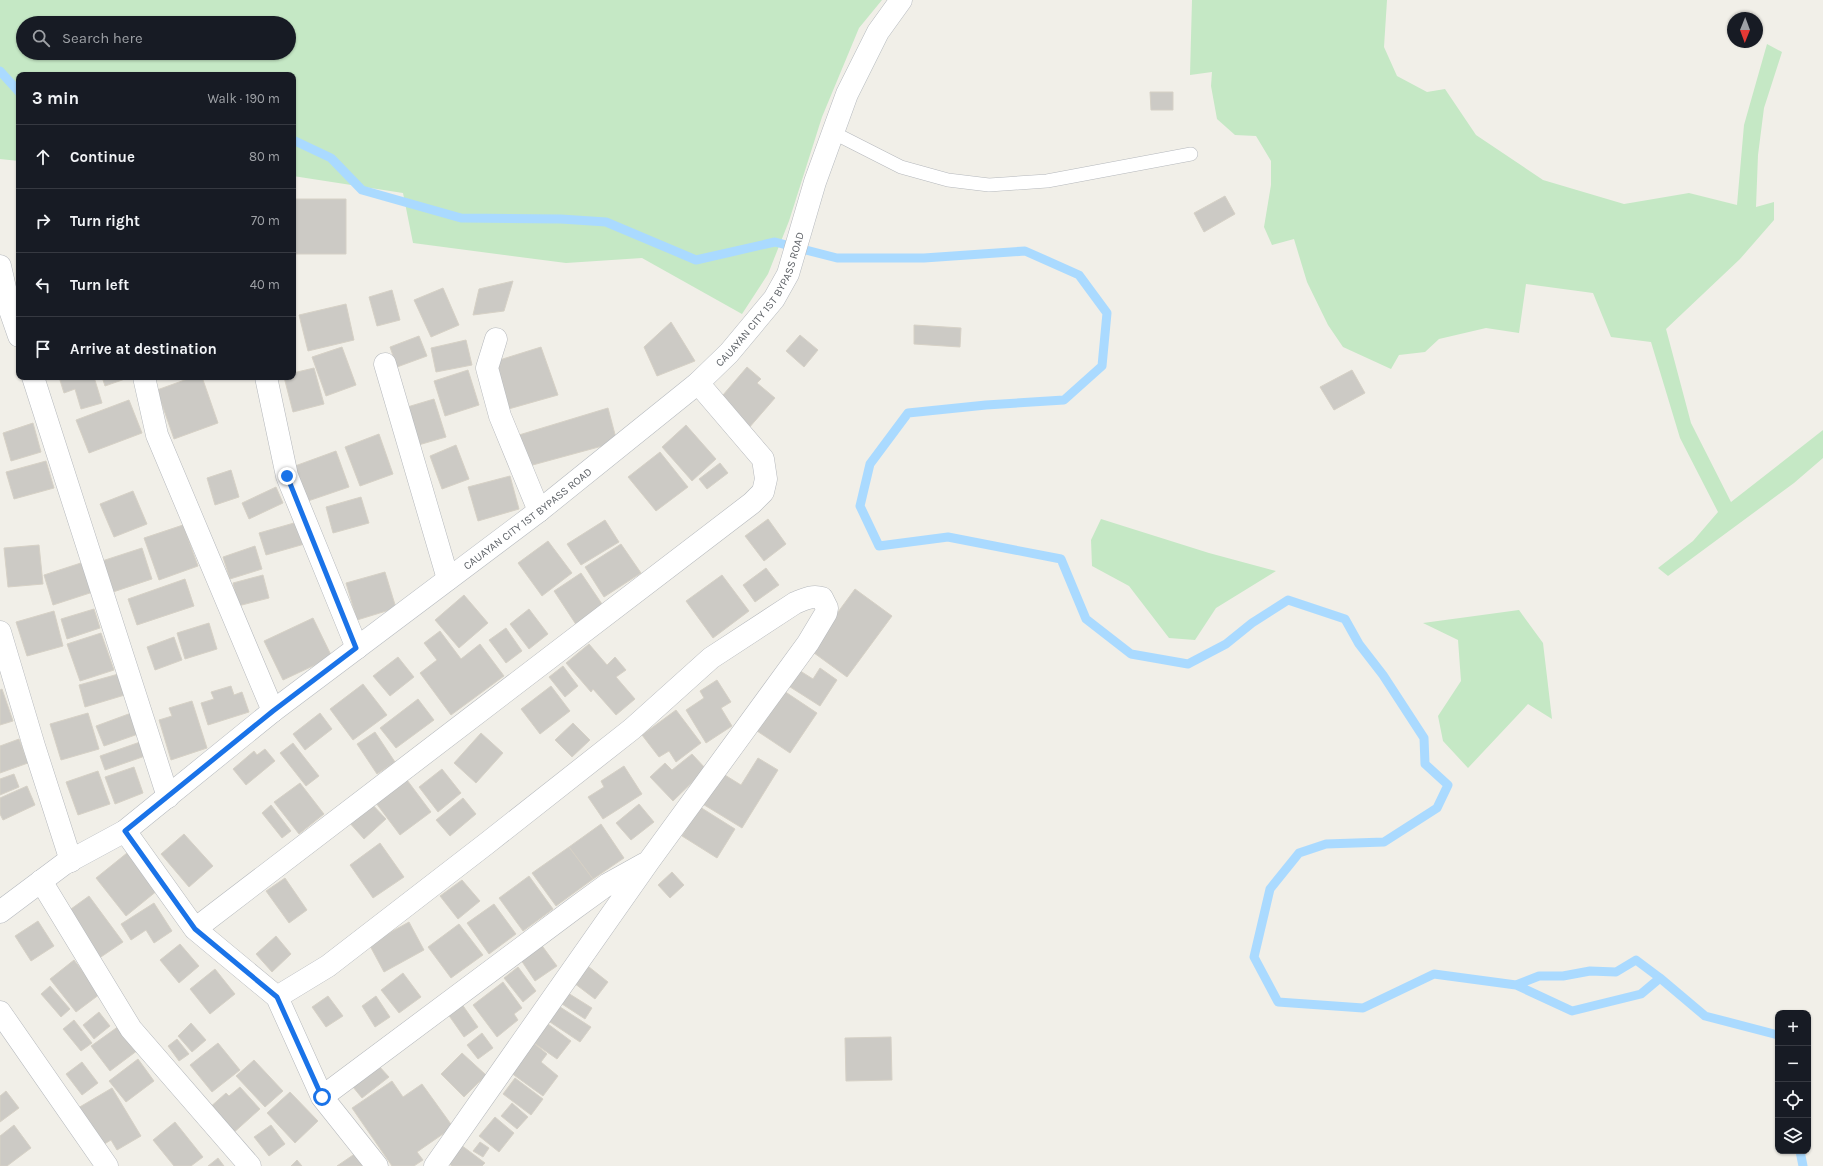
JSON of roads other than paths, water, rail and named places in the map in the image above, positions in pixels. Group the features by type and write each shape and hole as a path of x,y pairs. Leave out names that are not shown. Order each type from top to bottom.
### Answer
{"street":[{"name":"CAUAYAN CITY 1ST BYPASS ROAD","path":"0,912 71,860 125,831 273,711 539,511 698,383 729,353 774,299 788,274 815,182 848,94 878,32 901,0"},
{"path":"0,266 10,310 16,327"},
{"path":"496,339 488,368 500,416 539,511"},
{"path":"384,364 448,579"},
{"path":"34,380 168,797"},
{"path":"145,380 157,435 273,711"},
{"path":"267,380 287,476 356,648"},
{"path":"195,929 752,503 763,492 766,479 764,459 698,383"},
{"path":"277,997 328,966 486,844 632,729 711,658 795,603 809,597 816,596 822,598 827,608 826,613 808,643 649,861 435,1166"},
{"path":"0,632 71,860"},
{"path":"125,831 195,929 277,997 322,1097 377,1166"},
{"path":"322,1097 580,904 608,884 649,861"},
{"path":"42,881 131,1029 250,1166"},
{"path":"0,1012 107,1166"}],"lane":[{"path":"834,133 901,167 948,180 989,185 1047,181 1191,154"}],"waterway":[{"path":"0,71 16,89"},
{"path":"296,141 331,158 362,190 461,218 561,219 606,222 696,260 775,242 837,258 924,258 1025,251 1079,275 1107,313 1102,366 1064,400 986,405 908,413 870,464 860,506 879,546 948,537 1061,559 1086,619 1131,654 1188,664 1226,644 1252,623 1288,600 1345,619 1359,644 1383,675 1424,738 1425,764 1448,785 1437,808 1384,842 1326,844 1299,853 1270,889 1254,957 1278,1002 1363,1008 1434,974 1516,985 1572,1011 1641,994 1660,978 1705,1016 1775,1034"},
{"path":"1516,985 1539,976 1563,976 1590,971 1616,972 1636,960 1660,978"},
{"path":"1801,1154 1803,1166"}]}
